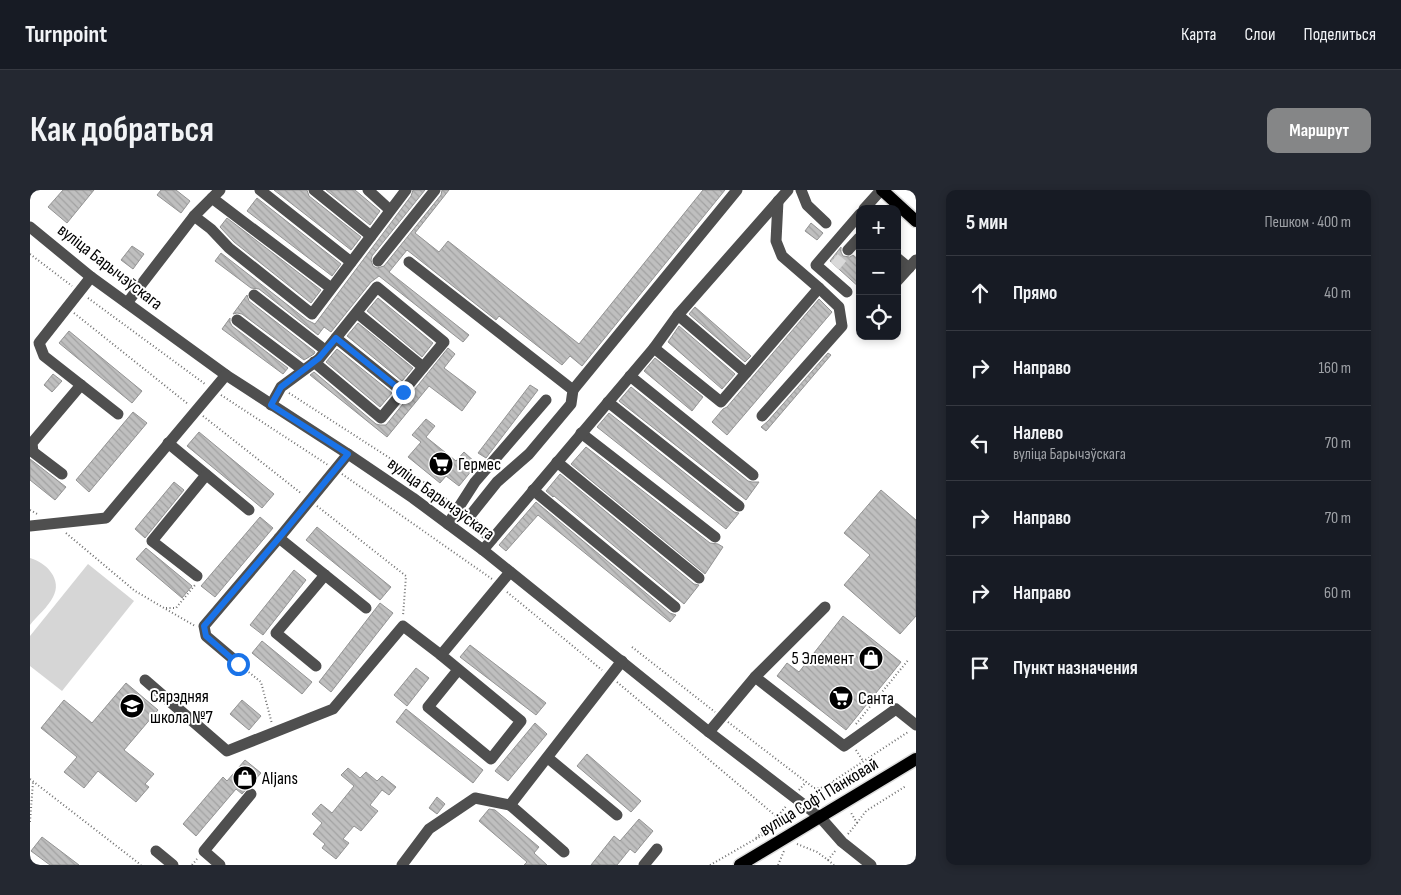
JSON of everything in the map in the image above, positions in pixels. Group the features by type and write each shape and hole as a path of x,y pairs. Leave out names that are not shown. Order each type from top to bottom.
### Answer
{"main road":[{"path":"882,190 916,221"},
{"name":"вуліца Софʼі Панковай","path":"740,865 916,759"}],"street":[{"path":"260,190 351,262"},
{"path":"314,190 371,236"},
{"path":"368,190 390,210"},
{"path":"194,216 211,229 229,248 312,314 406,190"},
{"path":"378,261 435,190"},
{"path":"492,539 472,522 469,517 497,482 529,454 571,404 572,390 737,190"},
{"path":"482,550 654,348 678,315 788,190"},
{"path":"801,190 807,205 826,223"},
{"path":"868,205 882,190"},
{"path":"127,303 194,216 216,194 331,288"},
{"path":"762,416 842,326 839,306 782,256 776,241 778,201"},
{"path":"847,292 831,270 816,265 856,219"},
{"name":"вуліца Барычэўскага","path":"30,227 91,277 226,375 348,454 448,524 709,732 820,817 842,842 871,865"},
{"path":"848,228 856,235"},
{"path":"848,250 856,241"},
{"path":"409,262 572,390"},
{"path":"901,276 912,264"},
{"path":"91,277 39,344 44,356 118,414"},
{"path":"271,405 281,387 314,362 377,287 444,342 381,418 314,362"},
{"path":"654,348 721,402 819,288"},
{"path":"254,295 325,350"},
{"path":"357,312 423,367"},
{"path":"678,315 746,374"},
{"path":"237,320 303,370"},
{"path":"336,338 403,392"},
{"path":"30,526 106,518 226,375"},
{"path":"630,376 753,475"},
{"path":"62,474 33,452 32,443 81,385"},
{"path":"448,524 475,482 546,400"},
{"path":"608,402 739,506"},
{"path":"581,434 715,537"},
{"path":"168,444 249,510"},
{"path":"238,664 206,636 204,626 348,454"},
{"path":"557,462 699,578"},
{"path":"197,576 152,541 206,475"},
{"path":"533,490 676,607"},
{"path":"279,538 366,608"},
{"path":"441,655 510,572"},
{"path":"316,666 276,633 324,575"},
{"path":"709,732 755,677 825,607"},
{"path":"145,680 227,751 333,709 403,626 441,655 521,721 490,759 428,707 458,670"},
{"path":"510,805 622,661"},
{"path":"755,677 844,746 896,709 910,718 912,728"},
{"path":"548,758 617,815"},
{"path":"220,865 204,851 251,794"},
{"path":"402,865 429,829 474,798 510,805 564,852"},
{"path":"644,865 657,849"},
{"path":"156,851 173,865"}],"path":[{"path":"30,254 213,390 335,469 499,584 777,818 752,841"},
{"path":"67,307 406,576 403,626"},
{"path":"281,387 402,466 458,508"},
{"path":"54,523 135,591 204,632"},
{"path":"164,608 176,608 195,587 197,576"},
{"path":"632,647 814,788 820,788 832,782 912,728"},
{"path":"863,761 847,736 909,659"},
{"path":"238,664 261,682 275,733"},
{"path":"873,697 876,700"},
{"path":"30,779 141,865"},
{"path":"30,822 33,782"},
{"path":"857,823 866,811 906,786"},
{"path":"710,865 782,824"},
{"path":"778,865 787,845"},
{"path":"136,860 136,865"},
{"path":"828,860 834,865"}],"shaded area":[{"path":"30,558 42,563 51,573 56,584 56,591 51,601 30,625"},
{"path":"88,564 134,601 62,691 30,666 30,636"}],"building":[{"path":"63,190 94,190 67,223 48,207"},
{"path":"161,190 176,190 190,201 181,213 157,195"},
{"path":"274,190 307,190 309,196 361,237 351,250"},
{"path":"326,190 355,190 380,211 370,225"},
{"path":"413,190 425,190 372,256 373,266 377,268 384,266 441,195 442,190 449,190 415,233 439,252 448,241 579,344 703,190 725,190 582,366 570,356 562,365 499,316 496,320 407,250 389,272 469,335 463,342 379,276 371,282 331,332 324,327 318,335 259,289 251,288 215,261 221,253 307,320 315,324 411,196"},
{"path":"257,198 341,264 332,276 247,211"},
{"path":"227,218 321,290 311,303 234,242 220,227"},
{"path":"811,223 823,233 817,240 805,231"},
{"path":"132,246 144,254 133,269 121,260"},
{"path":"841,247 843,256 850,257 853,255 856,258 856,284 830,261"},
{"path":"247,295 249,301 315,352 314,354 304,360 242,314 233,314"},
{"path":"378,298 433,343 422,357 367,311"},
{"path":"819,299 832,312 727,435 712,422"},
{"path":"695,307 751,356 745,362 689,314"},
{"path":"230,318 232,326 288,368 283,374 222,329"},
{"path":"358,323 413,368 402,381 347,336"},
{"path":"679,326 735,374 722,389 668,342"},
{"path":"69,331 142,391 132,403 59,343"},
{"path":"448,348 455,354 444,368 476,392 462,411 429,386 387,437 310,375 314,372 376,424 386,425"},
{"path":"337,349 392,393 380,407 326,362"},
{"path":"828,353 831,355 766,431 761,427 768,421"},
{"path":"655,358 703,397 692,411 644,371"},
{"path":"53,374 62,381 52,392 44,385"},
{"path":"530,385 538,390 486,458 478,453"},
{"path":"631,387 748,481 759,482 746,500 619,401"},
{"path":"133,412 147,423 89,492 76,480"},
{"path":"609,413 734,512 739,513 726,529 597,427"},
{"path":"426,419 435,426 426,437 456,461 464,452 477,464 459,486 446,476 440,483 408,457 421,442 412,435"},
{"path":"199,432 274,494 262,508 187,446"},
{"path":"586,447 710,543 723,547 705,574 571,464"},
{"path":"30,459 66,487 55,500 30,480"},
{"path":"560,474 694,584 699,585 684,604 546,491"},
{"path":"174,482 184,490 145,538 135,529"},
{"path":"881,490 916,520 916,616 900,634 844,585 870,555 844,533"},
{"path":"536,502 670,613 676,615 670,622 538,515 506,551 499,545"},
{"path":"260,517 273,528 215,597 201,586"},
{"path":"317,527 391,587 380,600 306,540"},
{"path":"146,548 192,586 182,598 136,559"},
{"path":"294,570 306,580 263,635 250,625"},
{"path":"380,603 393,613 331,692 319,682"},
{"path":"843,616 901,662 846,730 777,676 787,663 799,672"},
{"path":"262,641 312,682 302,694 252,653"},
{"path":"470,645 546,703 536,715 460,657"},
{"path":"416,668 429,678 407,706 394,695"},
{"path":"126,683 158,710 124,750 154,774 145,784 149,787 136,802 98,771 84,788 64,772 77,757 41,728 64,700 92,723"},
{"path":"242,700 261,716 249,730 230,714"},
{"path":"406,709 483,770 473,783 396,722"},
{"path":"535,723 547,734 508,781 495,771"},
{"path":"587,754 641,801 631,812 577,766"},
{"path":"245,760 261,773 242,794 236,789 196,836 183,824 223,777 227,781"},
{"path":"348,768 360,778 366,772 377,781 382,776 396,787 389,795 382,790 370,805 378,811 361,831 354,826 343,839 349,843 336,859 322,848 325,844 313,834 322,823 312,814 321,804 332,813 354,786 341,775"},
{"path":"437,797 445,804 437,814 429,808"},
{"path":"489,809 495,810 539,847 534,853 547,865 524,865 527,862 479,821"},
{"path":"639,819 653,831 635,853 630,849 617,865 591,865 614,836 620,841"},
{"path":"42,837 79,865 50,865 31,851"}],"tunnel":[{"path":"835,266 848,250"}],"place":[{"name":"Гермес","path":"441,464"},
{"name":"5 Элемент","path":"871,658"},
{"name":"Санта","path":"841,698"},
{"name":"Сярэдняя школа №7","path":"132,706"},
{"name":"Aljans","path":"245,778"}],"route":[{"path":"238,664 206,636 204,626 348,454 271,405 281,387 319,358 336,338 403,392"}]}
